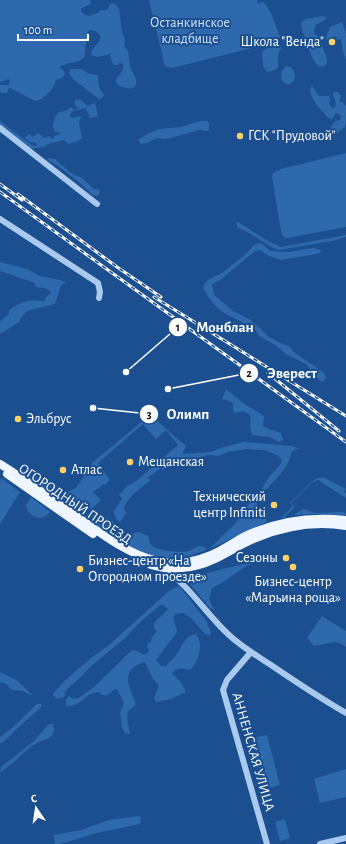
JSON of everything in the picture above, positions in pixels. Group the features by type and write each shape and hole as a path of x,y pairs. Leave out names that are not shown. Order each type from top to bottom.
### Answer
{"main road":[{"name":"ОГОРОДНЫЙ ПРОЕЗД","path":"0,464 103,535 136,554 146,558 181,566"},
{"name":"ОГОРОДНЫЙ ПРОЕЗД","path":"0,469 82,527 134,558 161,567 181,566 247,539"},
{"path":"247,539 268,527 293,521 316,518 346,520"},
{"path":"247,539 294,526 322,524 346,526"}],"street":[{"path":"0,128 97,204"},
{"path":"0,219 98,283 100,292 98,298"},
{"path":"146,558 178,580 219,625 251,652 325,701 346,713"},
{"path":"178,580 181,566"},
{"name":"АННЕНСКАЯ УЛИЦА","path":"251,652 227,680 223,690 267,844"},
{"path":"320,844 346,838"}],"green space":[{"path":"0,0 90,0 91,4 81,9 82,13 88,16 98,13 100,10 107,10 110,4 114,3 119,8 122,32 125,39 124,46 128,51 130,66 136,79 136,85 130,89 117,84 116,81 122,72 123,64 120,63 114,65 110,54 99,57 91,55 101,37 93,30 89,30 85,48 85,57 59,67 65,74 62,78 56,80 48,94 42,99 35,101 10,88 7,93 1,93 0,85 8,85 10,82 9,79 0,82"},
{"name":"Останкинское кладбище","path":"149,0 257,0 258,4 264,2 271,13 280,37 272,43 172,68 165,66"},
{"path":"322,16 327,17 325,20 316,25 314,30 315,34 319,37 327,59 327,64 322,67 316,64 312,57 301,23 306,19"},
{"path":"342,22 346,33 346,60 341,39 337,40 336,36 325,40 330,27"},
{"path":"280,46 281,48 278,54 278,68 267,72 263,66 262,52 265,49"},
{"path":"286,66 293,69 295,76 294,81 288,85 283,82 281,77 282,71"},
{"path":"71,69 81,69 90,74 98,75 99,88 104,95 102,98 99,99 73,79 69,73"},
{"path":"312,86 319,96 329,96 329,104 332,108 335,107 336,104 333,95 334,92 338,92 341,96 339,102 343,102 346,106 346,120 345,127 337,133 331,134 328,131 334,122 341,119 340,114 336,113 332,119 326,116 313,98 310,89"},
{"path":"80,99 87,106 95,103 98,116 90,118 86,108 73,111 70,114 71,118 81,116 79,123 82,138 78,141 68,144 64,140 47,144 47,146 31,149 0,126 0,121 33,146 37,146 36,143 30,142 25,138 26,136 30,134 33,137 38,133 44,138 49,136 52,139 54,136 60,134 59,132 55,132 54,129 53,124 56,117 59,112 65,111 72,107 74,110 79,108 76,107 74,103 75,100"},
{"path":"200,121 207,121 209,123 209,130 200,130 166,139 157,138 141,144 138,140 159,129 181,127"},
{"path":"346,153 346,227 287,238 283,237 272,177 273,173 281,169"},
{"path":"47,159 55,159 71,173 82,178 94,189 99,190 100,193 97,196 93,195 83,185"},
{"path":"238,222 266,240 281,247 346,235 346,237 332,241 279,250 238,228 236,223"},
{"path":"261,243 270,251 289,252 313,248 321,250 320,253 281,260 269,256 260,250 255,251 220,280 212,284 214,295 233,311 251,320 269,337 289,346 295,353 323,372 326,376 325,380 321,382 306,364 286,354 275,345 259,336 254,329 220,310 209,298 203,288 209,279 222,273 247,253 254,245"},
{"path":"0,262 27,269 40,276 64,281 66,283 61,285 55,304 27,311 19,322 0,334 0,321 8,315 10,309 26,301 45,301 46,297 51,293 46,288 35,286 35,283 0,271"},
{"path":"226,389 243,403 264,416 263,426 281,433 283,440 279,442 270,437 252,435 250,415 244,411 234,413 232,402 222,399"},
{"path":"150,415 186,446 182,454 211,452 220,448 244,442 293,446 300,449 295,449 291,453 290,459 283,471 256,500 257,506 264,513 267,522 209,549 236,523 244,509 258,495 269,477 282,461 279,456 264,450 247,449 228,452 219,456 209,455 186,461 178,461 163,470 161,468 147,478 151,480 131,497 125,505 124,510 127,512 120,522 118,521 114,511 122,499 119,495 126,487 136,481 178,445 166,430 156,439 143,424 98,463 110,480 105,485 104,484 93,492 101,500 88,511 79,512 47,489 37,484 23,472 25,469 39,478 41,476 64,493 76,488 93,462"},
{"path":"323,477 346,489 344,492 346,493 346,498 319,480 313,482 291,503 295,507 285,516 286,517 281,518 293,506 290,503 315,479"},
{"path":"1,478 20,492 0,524 0,483"},
{"path":"31,497 50,512 39,518 29,513 26,505"},
{"path":"304,509 315,513 343,512 346,515 295,515"},
{"path":"97,511 118,525 121,528 121,533 117,535 110,534 92,523 93,521 90,519 91,514 95,516"},
{"path":"139,532 148,536 151,545 158,549 186,552 201,546 206,548 206,550 183,558 157,559 131,547 124,540 126,535 128,537 131,534"},
{"path":"252,563 212,588 209,599 214,610 210,608 189,583 193,579 208,573"},
{"path":"178,586 207,622 211,633 210,635 205,634 192,619 183,613 175,614 174,616 177,632 156,660 161,666 166,666 177,654 186,639 196,634 200,643 200,648 198,658 193,667 190,670 180,668 172,673 182,684 186,692 171,699 156,702 154,698 159,685 153,679 145,662 137,665 132,669 128,679 136,704 129,710 127,715 130,734 125,733 122,728 120,712 124,703 117,689 108,695 98,692 92,694 77,704 66,706 66,700 69,696 73,699 77,699 94,687 132,650 144,655 148,653 149,650 147,645 151,642 152,637 157,631 154,628 154,623 168,609 163,605 160,605 68,688 64,697 57,699 53,695 78,669 109,645 169,591"},
{"path":"322,616 346,631 346,647 335,642 314,646 307,638"},
{"path":"0,672 18,681 32,695 23,691 12,690 6,684 0,682"},
{"path":"37,704 41,704 42,706 0,744 0,737 12,728"},
{"path":"50,724 53,724 54,728 50,737 31,747 0,774 1,767 34,741"},
{"path":"267,735 280,785 265,789 251,738"},
{"path":"346,769 346,797 320,803 314,779"},
{"path":"139,816 141,818 140,824 55,844 54,835 81,830 109,820"},
{"path":"285,819 290,838 280,841 275,822"}],"railway":[{"path":"0,184 22,200"},
{"path":"0,192 346,442"},
{"path":"18,194 117,267 161,297"},
{"path":"154,297 346,416"},
{"path":"268,373 339,431"}],"place":[{"name":"Школа \"Венда\"","path":"332,42"},
{"name":"ГСК \"Прудовой\"","path":"240,136"},
{"name":"Монблан","path":"126,372"},
{"name":"Эверест","path":"168,389"},
{"name":"Олимп","path":"93,408"},
{"name":"Эльбрус","path":"18,419"},
{"name":"Мещанская","path":"130,462"},
{"name":"Атлас","path":"63,470"},
{"name":"Технический центр Infiniti","path":"274,505"},
{"name":"Сезоны","path":"286,558"},
{"name":"Бизнес-центр «Марьина роща»","path":"293,567"},
{"name":"Бизнес-центр «На Огородном проезде»","path":"80,569"}]}
